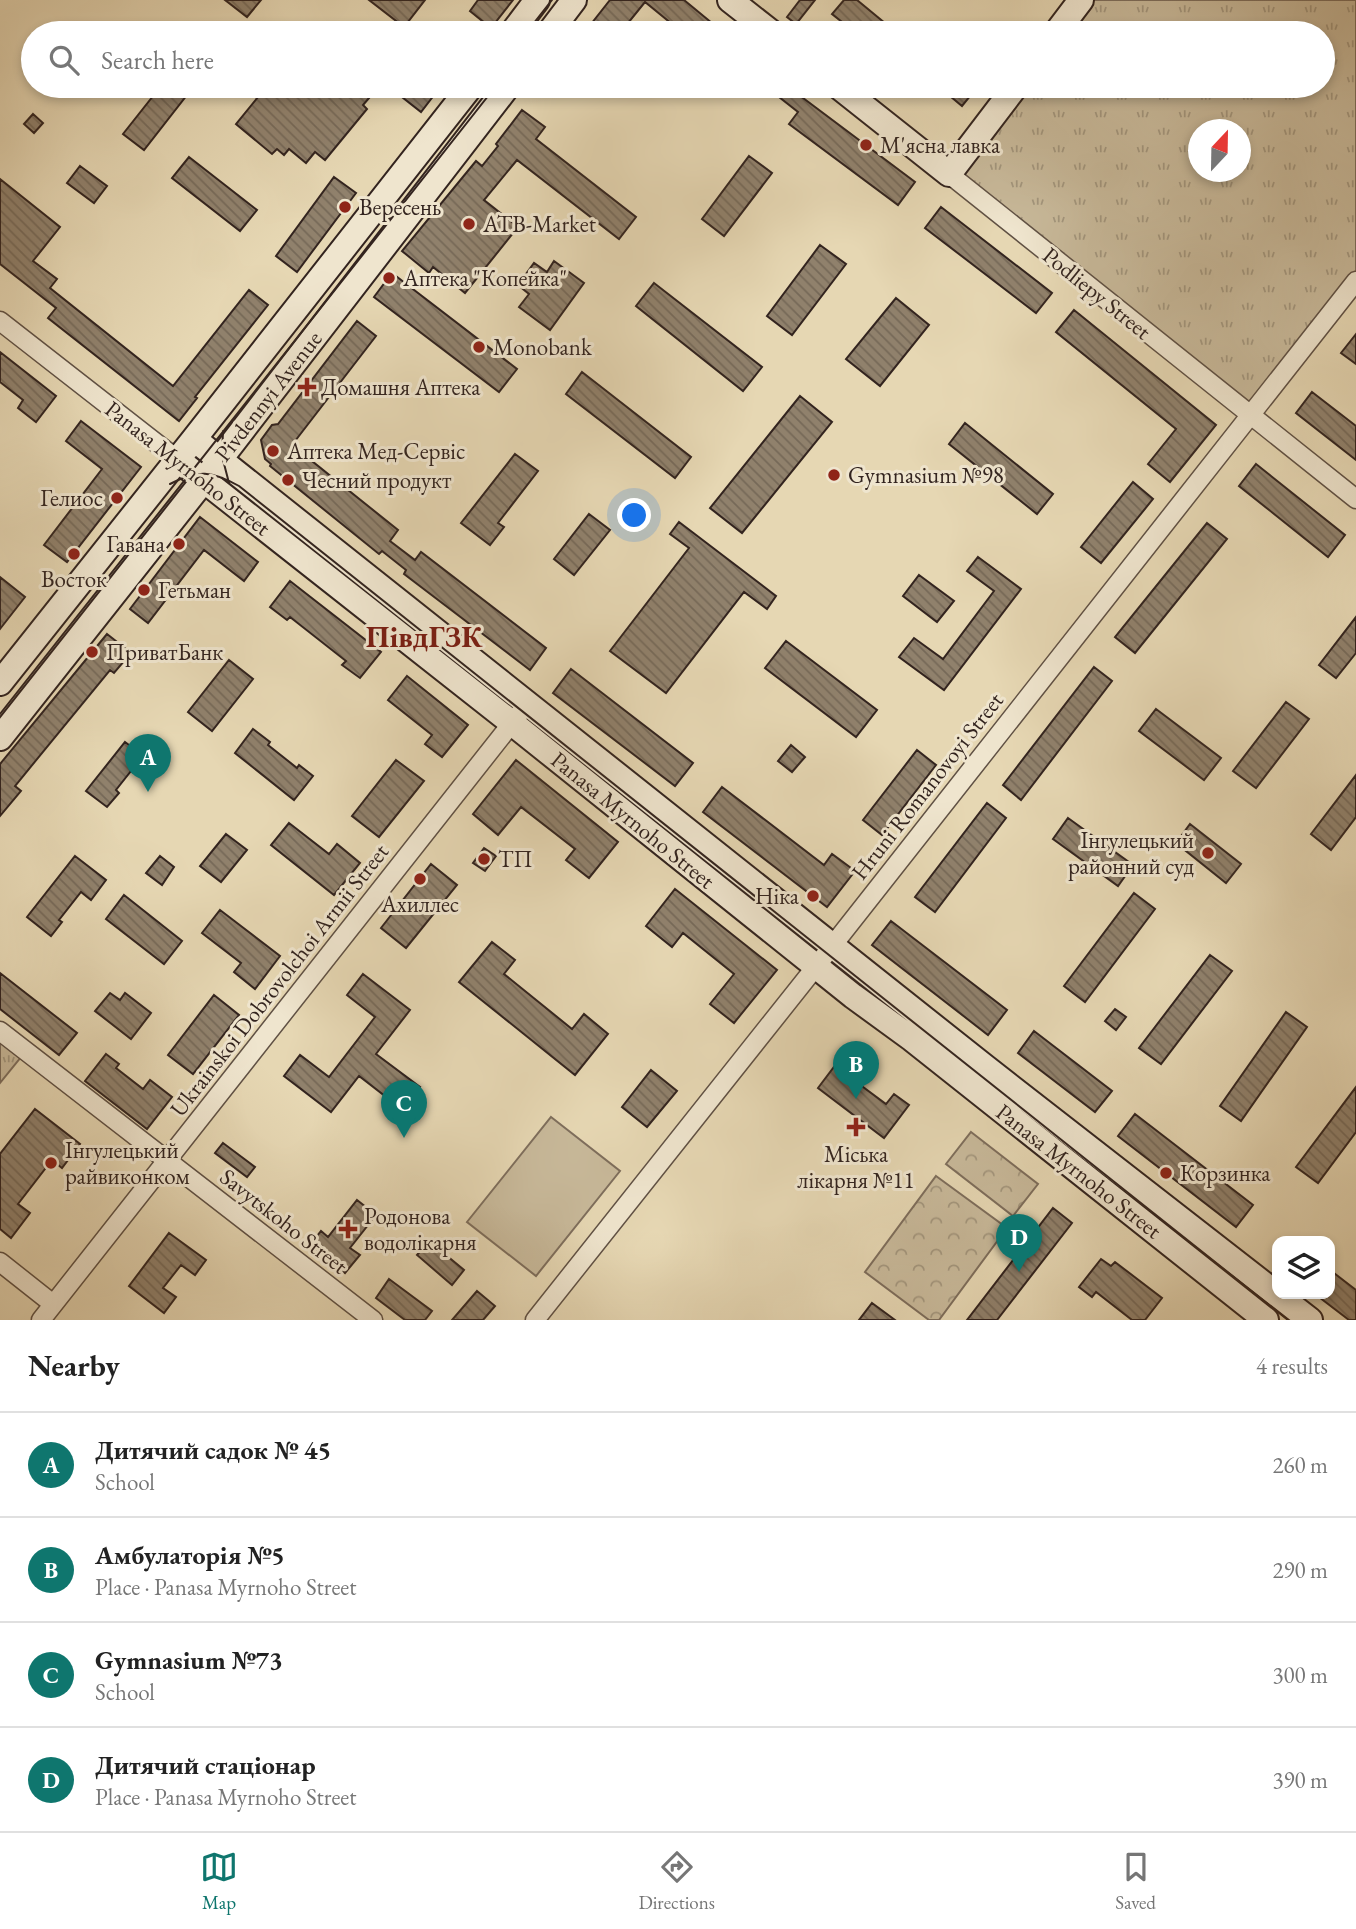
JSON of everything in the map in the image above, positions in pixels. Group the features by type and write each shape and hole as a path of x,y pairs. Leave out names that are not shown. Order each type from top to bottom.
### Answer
{"main road":[{"path":"521,21 537,0"},
{"path":"558,21 575,0"},
{"path":"730,0 757,21"},
{"path":"1065,21 1082,0"},
{"name":"Pivdennyi Avenue","path":"0,683 462,98"},
{"name":"Pivdennyi Avenue","path":"0,738 204,480 499,98"},
{"name":"Podliepy Street","path":"853,98 949,174"},
{"path":"949,174 1007,98"},
{"name":"Panasa Myrnoho Street","path":"194,439 1310,1320"},
{"name":"Panasa Myrnoho Street","path":"178,460 816,967 944,1064 1266,1320"}],"street":[{"name":"Podliepy Street","path":"949,174 1356,499"},
{"name":"Hruni Romanovoyi Street","path":"535,1320 1356,281"},
{"name":"Panasa Myrnoho Street","path":"0,321 178,460"},
{"name":"Ukrainskoi Dobrovolchoi Armii Street","path":"41,1320 528,702"},
{"name":"Savytskoho Street","path":"0,1031 373,1320"},
{"path":"0,1262 53,1304"}],"green space":[{"path":"1082,0 1356,0 1356,281 1250,415 949,174 1007,98 1335,98 1335,21 1065,21"},
{"path":"0,1031 26,1051 0,1083"},
{"path":"551,1117 620,1171 536,1276 467,1222"},
{"path":"971,1132 1038,1184 1013,1216 946,1164"},
{"path":"936,1176 1007,1228 939,1320 929,1320 865,1272"}],"building":[{"path":"225,0 261,0 247,17"},
{"path":"369,0 425,0 409,21 396,21"},
{"path":"478,0 513,0 496,21 482,21 470,11"},
{"path":"610,0 684,0 709,21 668,21 645,2 630,21 593,21"},
{"path":"800,0 815,0 798,21 787,17"},
{"path":"844,0 857,0 882,21 841,21 832,14"},
{"path":"152,98 185,98 144,150 123,134"},
{"path":"257,98 369,98 363,105 367,109 325,160 315,152 306,163 289,149 284,155 277,149 272,154 236,124"},
{"path":"403,98 432,98 421,112"},
{"path":"780,98 803,98 915,182 898,205 789,124 798,112"},
{"path":"952,98 969,98 962,106"},
{"path":"522,110 545,127 536,139 636,217 619,239 517,160 484,200 518,227 465,293 433,267 429,273 402,251 476,161 482,166"},
{"path":"33,114 43,123 34,133 24,124"},
{"path":"749,156 772,173 724,236 702,219"},
{"path":"189,157 257,210 240,231 172,178"},
{"path":"80,166 107,186 94,203 67,183"},
{"path":"334,177 356,193 297,272 276,256"},
{"path":"0,179 60,227 33,261 57,279 50,288 173,386 249,290 268,305 179,421 48,318 56,308 0,264"},
{"path":"941,207 1052,293 1036,313 925,228"},
{"path":"820,245 846,264 792,335 767,316"},
{"path":"554,261 584,283 550,330 519,307 529,294 518,285 534,263 547,272"},
{"path":"392,273 517,369 499,392 374,297"},
{"path":"654,283 762,367 743,391 636,306"},
{"path":"896,298 929,325 880,386 846,359"},
{"path":"1074,310 1216,425 1170,482 1148,464 1176,429 1056,332"},
{"path":"357,321 376,336 292,445 398,530 390,541 415,560 421,552 546,648 530,670 404,574 406,570 382,551 379,554 270,466 265,459 261,440 272,425 278,424"},
{"path":"1356,334 1356,364 1341,353"},
{"path":"0,352 56,396 36,422 18,408 23,400 0,382"},
{"path":"582,372 691,457 675,478 566,394"},
{"path":"1312,392 1356,426 1356,460 1296,413"},
{"path":"800,396 832,422 742,533 710,508"},
{"path":"81,421 141,467 67,562 44,545 102,469 66,441"},
{"path":"965,423 1053,494 1037,514 949,444"},
{"path":"515,454 538,471 498,523 504,527 490,545 461,523"},
{"path":"1256,464 1345,535 1328,557 1239,486"},
{"path":"1133,482 1153,499 1101,563 1081,547"},
{"path":"589,514 610,530 574,575 554,559"},
{"path":"200,517 258,562 244,581 204,550 148,623 130,609"},
{"path":"679,522 776,596 767,609 744,592 666,693 610,651 689,548 670,534"},
{"path":"1207,523 1227,539 1135,653 1115,637"},
{"path":"978,557 1021,589 944,690 899,657 914,638 943,659 994,591 967,571"},
{"path":"919,575 954,601 937,622 903,596"},
{"path":"0,577 25,597 0,629"},
{"path":"290,581 381,652 360,678 342,665 346,661 290,617 287,620 270,607"},
{"path":"1356,617 1356,653 1336,678 1319,665"},
{"path":"107,634 131,653 114,673 110,670 15,786 21,791 0,816 0,764"},
{"path":"786,641 877,710 856,737 765,668"},
{"path":"229,660 253,679 212,731 188,712"},
{"path":"1094,667 1112,681 1021,800 1003,785"},
{"path":"571,669 693,763 675,786 553,693"},
{"path":"407,676 468,725 442,757 425,744 432,735 388,700"},
{"path":"1286,702 1309,719 1256,788 1233,771"},
{"path":"1156,709 1221,758 1204,780 1139,731"},
{"path":"253,729 297,768 299,765 313,776 294,800 235,753"},
{"path":"125,742 146,758 134,773 131,771 116,790 119,793 107,807 86,791"},
{"path":"791,745 805,757 792,772 778,761"},
{"path":"917,750 936,765 882,835 863,820"},
{"path":"396,760 424,781 379,837 352,816"},
{"path":"516,760 618,842 589,878 566,860 575,849 521,807 498,835 473,814"},
{"path":"1356,775 1356,817 1331,850 1311,834"},
{"path":"722,787 824,865 832,854 855,871 827,907 703,812"},
{"path":"987,803 1006,818 935,912 915,897"},
{"path":"1068,818 1133,865 1118,886 1053,839"},
{"path":"289,823 329,854 337,844 360,863 334,895 271,845"},
{"name":"Інгулецький районний суд","path":"1190,824 1241,864 1226,883 1176,843"},
{"path":"226,834 247,850 221,882 200,866"},
{"name":"ТП","path":"484,848 496,856 485,871 473,863"},
{"path":"75,856 106,880 91,900 81,892 59,920 62,922 51,936 27,917"},
{"path":"160,856 174,867 162,885 146,873"},
{"path":"431,864 457,885 406,948 381,928"},
{"path":"675,889 777,970 734,1023 710,1004 734,974 683,933 672,947 646,926"},
{"path":"1134,893 1155,909 1085,1002 1064,986"},
{"path":"124,895 182,941 164,964 106,919"},
{"path":"220,910 280,956 255,989 234,972 241,963 202,933"},
{"path":"891,921 1007,1010 988,1035 872,945"},
{"path":"492,942 515,960 504,974 572,1029 584,1014 608,1034 575,1075 459,982"},
{"path":"1210,955 1232,971 1161,1064 1139,1048"},
{"path":"0,973 77,1033 59,1055 0,1009"},
{"path":"363,974 410,1010 376,1054 420,1087 403,1110 359,1076 331,1112 284,1076 300,1055 329,1077 375,1017 347,995"},
{"path":"110,993 120,1000 125,993 151,1013 131,1039 95,1011"},
{"path":"214,995 239,1015 193,1074 168,1055"},
{"path":"1115,1009 1126,1017 1116,1030 1105,1021"},
{"path":"1286,1012 1307,1027 1241,1121 1220,1106"},
{"path":"1034,1031 1112,1091 1095,1112 1018,1053"},
{"path":"106,1054 119,1064 116,1068 143,1089 150,1080 172,1097 147,1129 85,1081"},
{"path":"843,1055 859,1067 851,1078 886,1104 894,1094 909,1105 884,1138 818,1088"},
{"path":"651,1070 677,1091 647,1127 622,1107"},
{"path":"1356,1087 1356,1132 1318,1183 1296,1167"},
{"path":"35,1109 80,1144 62,1168 52,1160 18,1204 30,1213 11,1238 0,1229 0,1154"},
{"path":"1135,1114 1253,1205 1236,1227 1118,1136"},
{"path":"223,1143 255,1167 247,1177 215,1153"},
{"path":"357,1200 376,1215 350,1248 360,1255 345,1273 310,1245 321,1231 328,1237"},
{"path":"1053,1208 1072,1223 997,1320 967,1320"},
{"path":"169,1233 206,1260 195,1275 181,1265 163,1288 176,1297 164,1313 129,1286"},
{"path":"429,1241 464,1270 452,1285 417,1255"},
{"path":"1101,1259 1111,1266 1115,1262 1162,1298 1145,1320 1132,1320 1096,1292 1092,1297 1079,1287"},
{"path":"1335,1274 1356,1290 1356,1320 1349,1320 1322,1299 1335,1299"},
{"path":"389,1279 432,1311 425,1320 405,1320 376,1298"},
{"path":"477,1291 495,1306 483,1320 452,1320"},
{"path":"872,1303 895,1320 859,1320"}],"tram line":[{"path":"535,21 552,0"},
{"path":"0,714 487,98"},
{"path":"223,431 222,456 229,483"},
{"path":"170,484 189,476 205,474 221,477 239,486 1288,1320"}],"place":[{"name":"М'ясна лавка","path":"866,145"},
{"name":"Вересень","path":"345,207"},
{"name":"ATB-Market","path":"469,224"},
{"name":"Аптека \"Копейка\"","path":"389,278"},
{"name":"Monobank","path":"479,347"},
{"name":"Домашня Аптека","path":"307,387"},
{"name":"Аптека Мед-Сервіс","path":"273,451"},
{"name":"Gymnasium №98","path":"834,475"},
{"name":"Чесний продукт","path":"288,480"},
{"name":"Гелиос","path":"117,498"},
{"name":"Гавана","path":"179,544"},
{"name":"Восток","path":"74,554"},
{"name":"Гетьман","path":"144,590"},
{"name":"ПриватБанк","path":"92,652"},
{"name":"Дитячий садок № 45","path":"148,792"},
{"name":"Інгулецький районний суд","path":"1208,853"},
{"name":"ТП","path":"484,859"},
{"name":"Ахиллес","path":"420,879"},
{"name":"Ніка","path":"813,896"},
{"name":"Амбулаторія №5","path":"856,1099"},
{"name":"Міська лікарня №11","path":"856,1127"},
{"name":"Gymnasium №73","path":"404,1138"},
{"name":"Інгулецький райвиконком","path":"51,1163"},
{"name":"Корзинка","path":"1166,1173"},
{"name":"Родонова водолікарня","path":"348,1229"},
{"name":"Дитячий стаціонар","path":"1019,1272"}],"district":[{"name":"ПівдГЗК","path":"424,637"}]}
